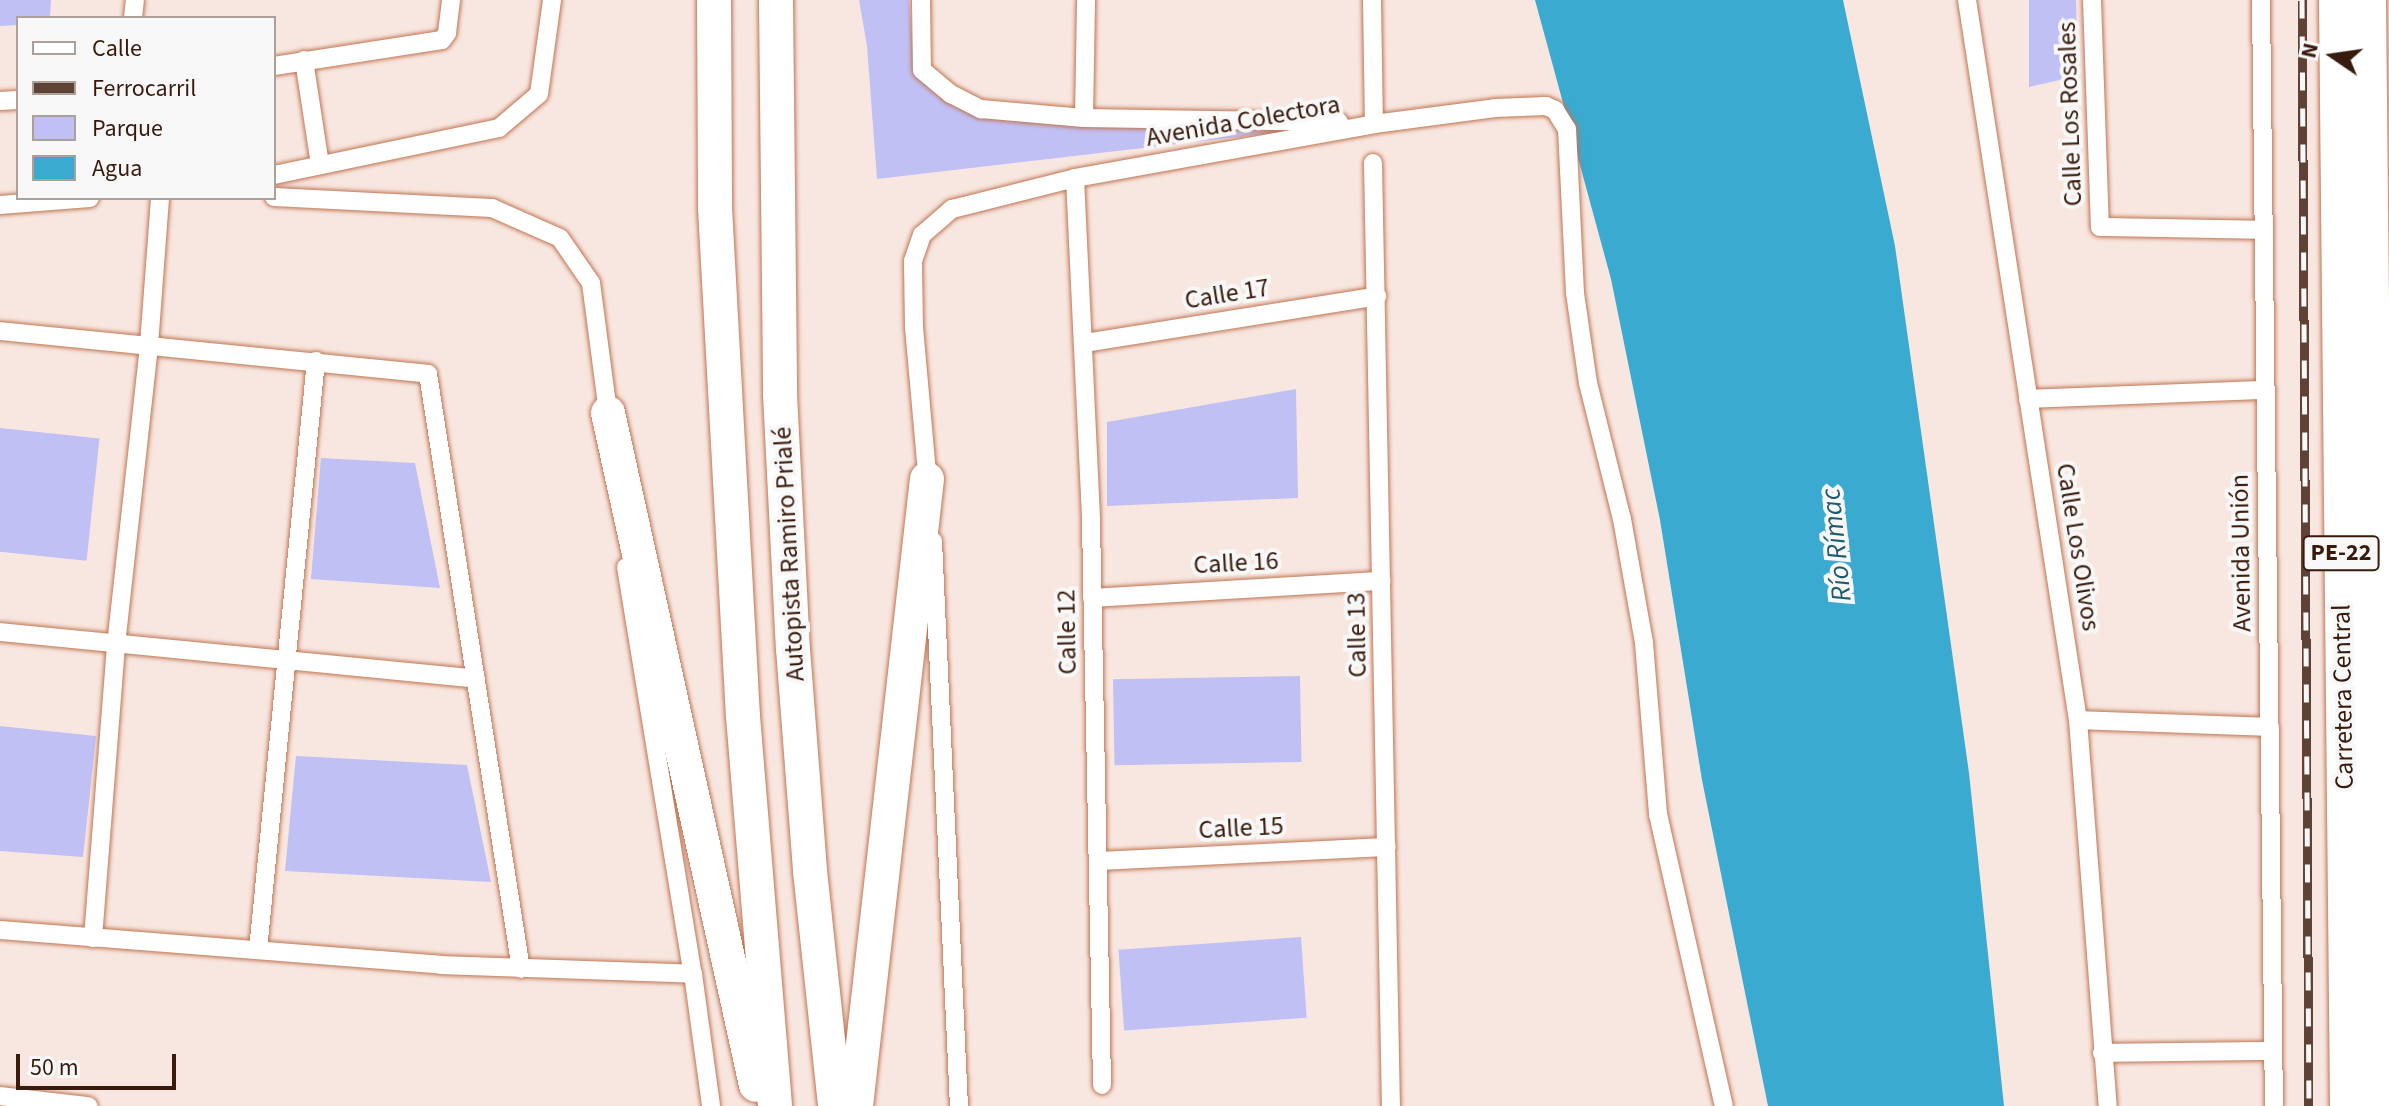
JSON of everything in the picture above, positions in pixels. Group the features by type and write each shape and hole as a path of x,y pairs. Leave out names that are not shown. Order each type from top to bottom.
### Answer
{"highway":[{"name":"Autopista Ramiro Prialé","path":"714,0 715,208 743,716 775,1106"},
{"name":"Autopista Ramiro Prialé","path":"776,0 780,394 793,649 810,871 835,1106"},
{"name":"Carretera Central","path":"2336,0 2347,1106"},
{"name":"Carretera Central","path":"2369,0 2380,1106"},
{"path":"608,413 760,1106"},
{"path":"856,1106 927,479"}],"street":[{"path":"276,66 442,40 446,35 451,0"},
{"path":"276,175 488,132 512,120 539,94 552,0"},
{"path":"921,0 922,70 951,94 981,109 1084,118 1374,124 1372,0"},
{"path":"1084,118 1086,0"},
{"name":"Calle Los Olivos","path":"1967,0 2078,720 2108,1106"},
{"name":"Calle Los Rosales","path":"2092,0 2100,227 2264,230"},
{"name":"Avenida Unión","path":"2261,0 2274,1106"},
{"path":"304,60 320,164"},
{"name":"Avenida Colectora","path":"927,479 913,261 922,235 952,209 1075,178 1374,124 1495,108 1546,106 1562,115 1567,129 1575,293 1588,383 1622,519 1644,643 1658,814 1724,1106"},
{"name":"Calle 13","path":"1373,163 1391,1106"},
{"name":"Calle 12","path":"1075,178 1085,343 1102,1085"},
{"path":"276,197 492,208 560,238 586,274 595,301 624,559 693,974 711,1106"},
{"path":"0,205 64,200"},
{"path":"93,938 116,645 149,345 160,200"},
{"name":"Calle 17","path":"1085,343 1377,296"},
{"path":"0,331 428,374 521,969"},
{"path":"258,950 316,361"},
{"path":"2028,399 2265,390"},
{"path":"927,479 937,591 959,1106"},
{"name":"Calle 16","path":"1092,598 1382,581"},
{"path":"0,632 476,679"},
{"path":"2078,720 2270,727"},
{"name":"Calle 15","path":"1098,861 1387,847"},
{"path":"0,930 521,969 693,974"},
{"path":"2102,1053 2273,1051"},
{"path":"8,1099 88,1106"}],"green space":[{"path":"0,0 51,0 50,16 16,16 16,25 0,26"},
{"path":"859,0 909,0 915,74 945,99 1288,127 1289,131 877,179 867,46"},
{"path":"2029,0 2076,0 2078,76 2029,87"},
{"path":"1296,389 1298,498 1107,506 1107,422"},
{"path":"0,428 99,438 87,561 0,552"},
{"path":"321,458 415,463 440,588 311,579"},
{"path":"1300,676 1302,762 1115,765 1113,679"},
{"path":"0,726 96,736 83,857 0,851"},
{"path":"296,756 467,765 491,882 285,871"},
{"path":"1301,937 1307,1018 1124,1031 1118,950"}],"water":[{"name":"Río Rímac","path":"1535,0 1843,0 1895,246 1969,773 2004,1106 1768,1106 1702,780 1660,520 1611,279"}],"railway":[{"path":"2302,0 2309,1106"}]}
